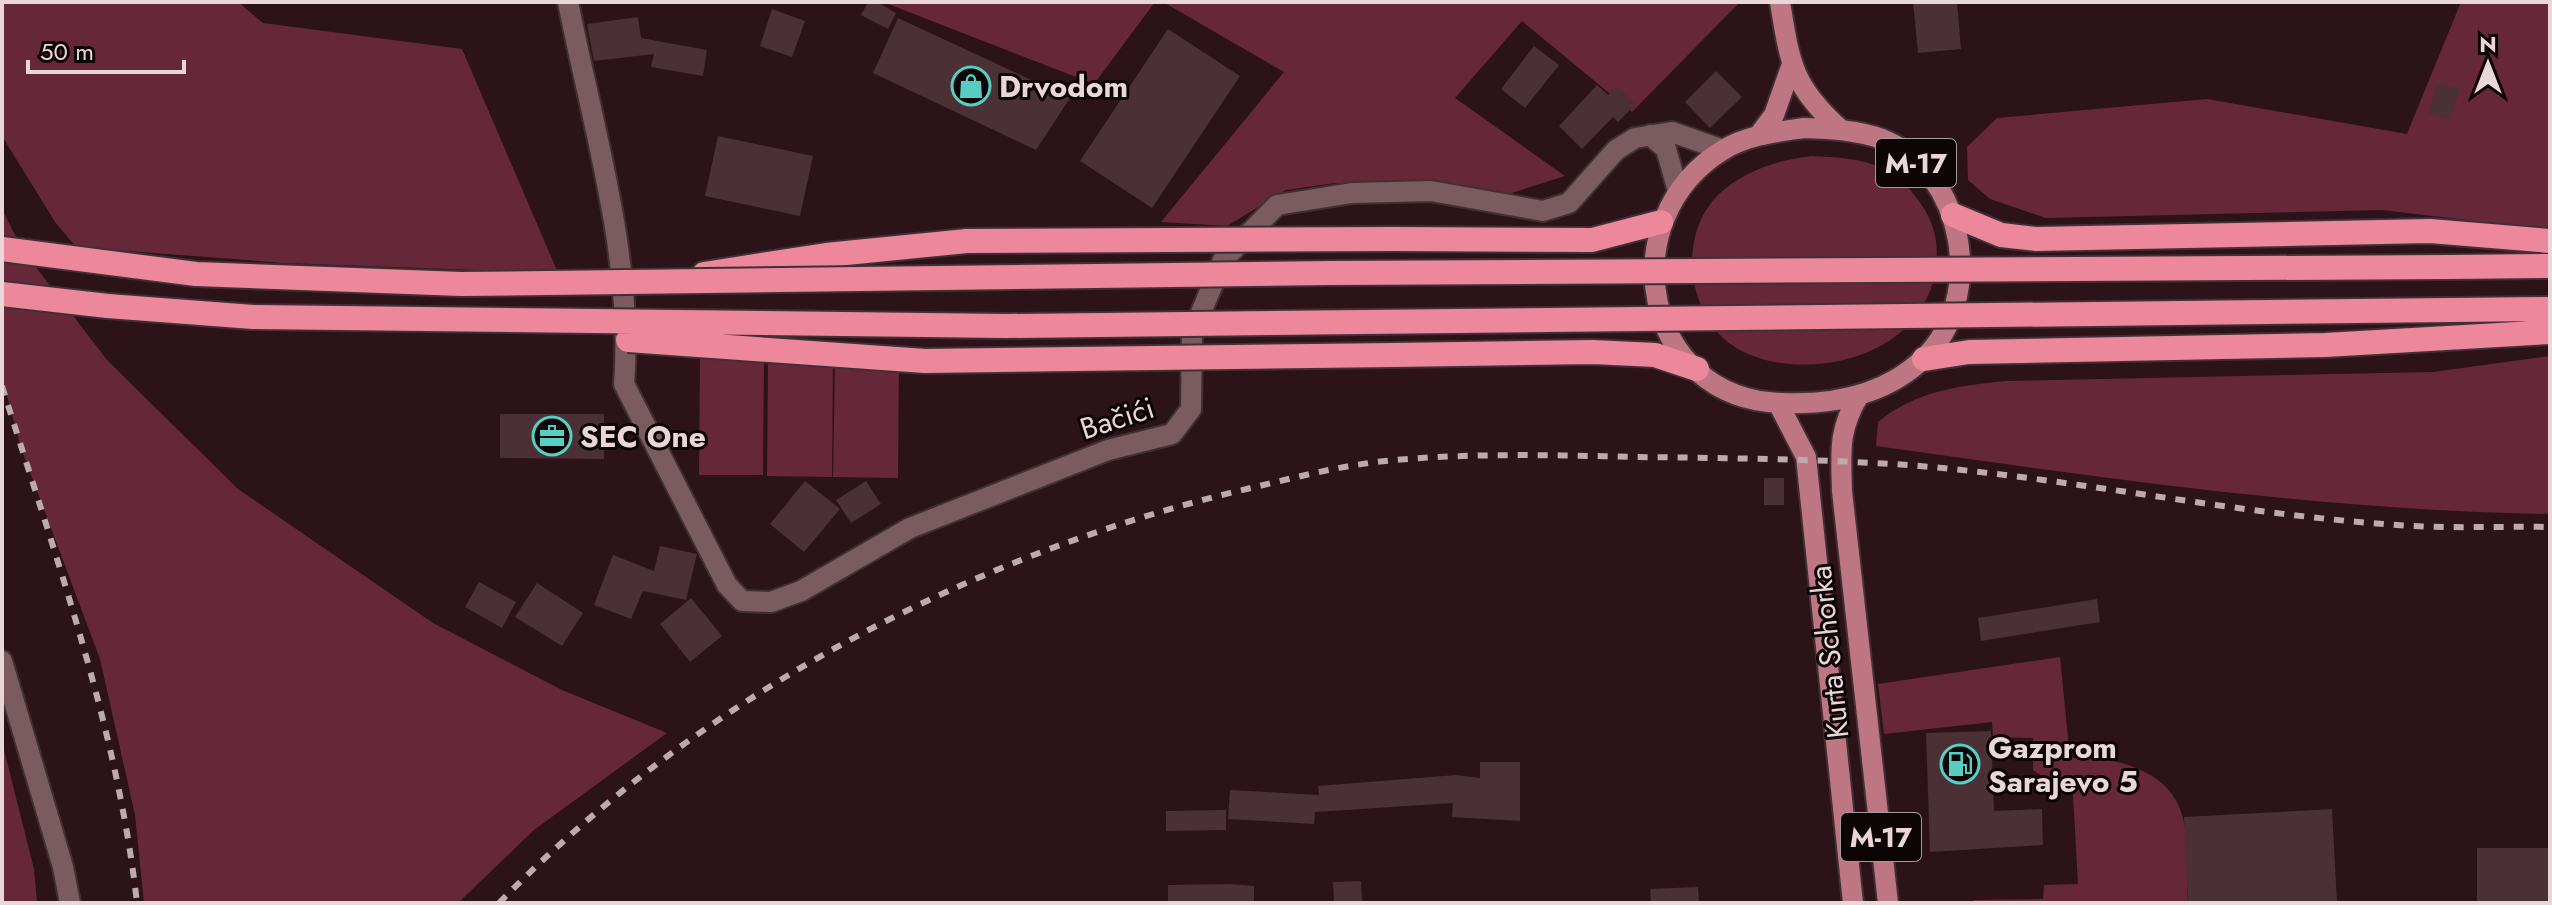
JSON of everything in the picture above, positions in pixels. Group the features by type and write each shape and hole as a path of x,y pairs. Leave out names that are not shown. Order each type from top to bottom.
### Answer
{"highway":[{"path":"1953,215 2001,235 2036,239 2430,231 2550,241"},
{"path":"657,281 826,255 967,241 1592,240 1634,232 1661,222"},
{"path":"2,249 64,259 253,278 461,284 2550,266"},
{"path":"2,294 108,306 284,318 974,326 2550,309"},
{"path":"108,306 227,330 659,341 925,361 1593,352 1655,355 1697,369"},
{"path":"1924,359 1980,352 2325,345 2550,332"}],"main road":[{"name":"M-17","path":"1780,2 1791,67 1821,111 1840,129"},
{"name":"M-17","path":"1759,135 1774,115 1791,67"},
{"name":"M-17","path":"1804,128 1840,129 1884,140 1903,152 1938,186 1953,215 1960,271 1955,303 1944,331 1924,359 1883,386 1858,397 1778,403 1721,386 1697,369 1675,345 1660,316 1653,285 1653,252 1661,222 1678,191 1723,150 1759,135 1804,128"},
{"name":"Kurta Schorka","path":"1858,397 1844,421 1841,440 1842,491 1888,903"},
{"name":"Kurta Schorka","path":"1778,403 1806,457 1853,903"}],"street":[{"name":"Bačići","path":"568,2 616,236 627,348 624,384 727,585 742,601 771,602 801,591 910,528 1108,450 1172,434 1191,409 1192,334 1223,260 1277,205 1352,193 1431,191 1543,211 1569,203 1616,150 1635,138 1672,132 1723,150"},
{"path":"1650,135 1666,149 1678,191"},
{"path":"2,661 63,867 70,903"}],"shaded area":[{"path":"2,2 238,2 263,23 462,49 558,273 284,263 76,247 55,222 2,136"},
{"path":"883,2 1155,2 1094,84"},
{"path":"1163,2 1740,2 1632,112 1522,21 1455,98 1565,176 1502,196 1335,183 1286,190 1227,226 1161,222 1284,72"},
{"path":"2461,2 2550,2 2550,230 2382,210 2046,218 1990,199 1968,180 1967,147 1997,118 2207,99 2407,134"},
{"path":"1811,156 1865,162 1882,168 1901,181 1921,204 1932,226 1937,249 1935,274 1927,297 1915,317 1880,346 1836,361 1780,363 1737,349 1711,323 1695,287 1693,247 1706,211 1728,186 1762,168"},
{"path":"2,209 22,249 107,360 238,489 433,623 562,690 667,733 534,830 458,903 144,903 135,815 100,659 21,448 2,377"},
{"path":"2550,356 2550,514 2296,499 1876,446 1878,422 1892,412 1922,397 1970,385 2005,381 2433,372"},
{"path":"700,359 764,359 763,475 699,475"},
{"path":"768,360 833,361 832,477 767,476"},
{"path":"835,361 899,362 898,478 833,477"},
{"path":"2060,657 2070,758 2086,757 2131,766 2153,777 2168,790 2184,821 2188,903 1973,903 1974,900 2043,899 2044,885 2078,884 2073,795 2066,793 2062,785 2052,783 2033,770 2033,738 1993,737 1992,722 1884,734 1878,684"},
{"path":"2,742 34,869 37,903 2,903"}],"building":[{"path":"868,2 877,2 896,13 888,29 861,15"},
{"path":"1913,2 1957,2 1961,49 1918,53"},
{"path":"772,9 805,21 792,57 760,46"},
{"path":"638,17 641,38 707,50 703,76 651,67 654,54 594,61 587,24"},
{"name":"Drvodom","path":"898,18 1070,98 1036,150 873,73"},
{"path":"1168,29 1240,76 1152,208 1080,161"},
{"path":"1534,46 1559,65 1525,108 1501,89"},
{"path":"1716,71 1742,97 1710,128 1685,102"},
{"path":"2438,82 2460,89 2450,120 2428,113"},
{"path":"1597,85 1608,95 1617,86 1636,104 1618,122 1613,117 1582,149 1559,126"},
{"path":"718,136 813,156 800,216 705,196"},
{"name":"SEC One","path":"500,414 604,414 604,459 500,458"},
{"path":"1764,478 1784,478 1784,505 1764,505"},
{"path":"805,481 840,509 804,552 770,524"},
{"path":"866,481 881,504 851,523 836,500"},
{"path":"660,546 697,554 686,600 643,591 631,619 594,605 613,555 654,571"},
{"path":"479,582 516,602 502,628 465,607"},
{"path":"537,583 583,613 562,646 515,617"},
{"path":"691,598 722,636 690,662 660,624"},
{"path":"2097,599 2100,622 1981,641 1978,618"},
{"name":"Gazprom Sarajevo 5","path":"1991,731 1994,811 2042,809 2043,845 1930,852 1926,733"},
{"path":"1480,762 1520,762 1520,821 1452,817 1453,803 1315,812 1314,824 1228,819 1230,790 1319,795 1318,786 1456,775 1480,778"},
{"path":"2332,809 2337,903 2188,903 2184,817"},
{"path":"1226,810 1226,830 1166,831 1166,811"},
{"path":"2477,848 2550,848 2550,903 2477,903"},
{"path":"1361,881 1362,903 1334,903 1333,882"},
{"path":"1168,885 1254,886 1254,903 1168,903"},
{"path":"1698,887 1699,903 1651,903 1650,889"}],"railway":[{"path":"2,386 63,577 99,706 128,837 137,903"},
{"path":"499,903 578,828 663,759 753,697 847,641 945,592 1046,550 1150,515 1342,467 1425,458 1515,455 1874,463 2031,478 2336,520 2435,527 2550,527"}],"place":[{"name":"Drvodom","path":"971,86"},
{"name":"SEC One","path":"552,436"},
{"name":"Gazprom Sarajevo 5","path":"1960,764"}]}
